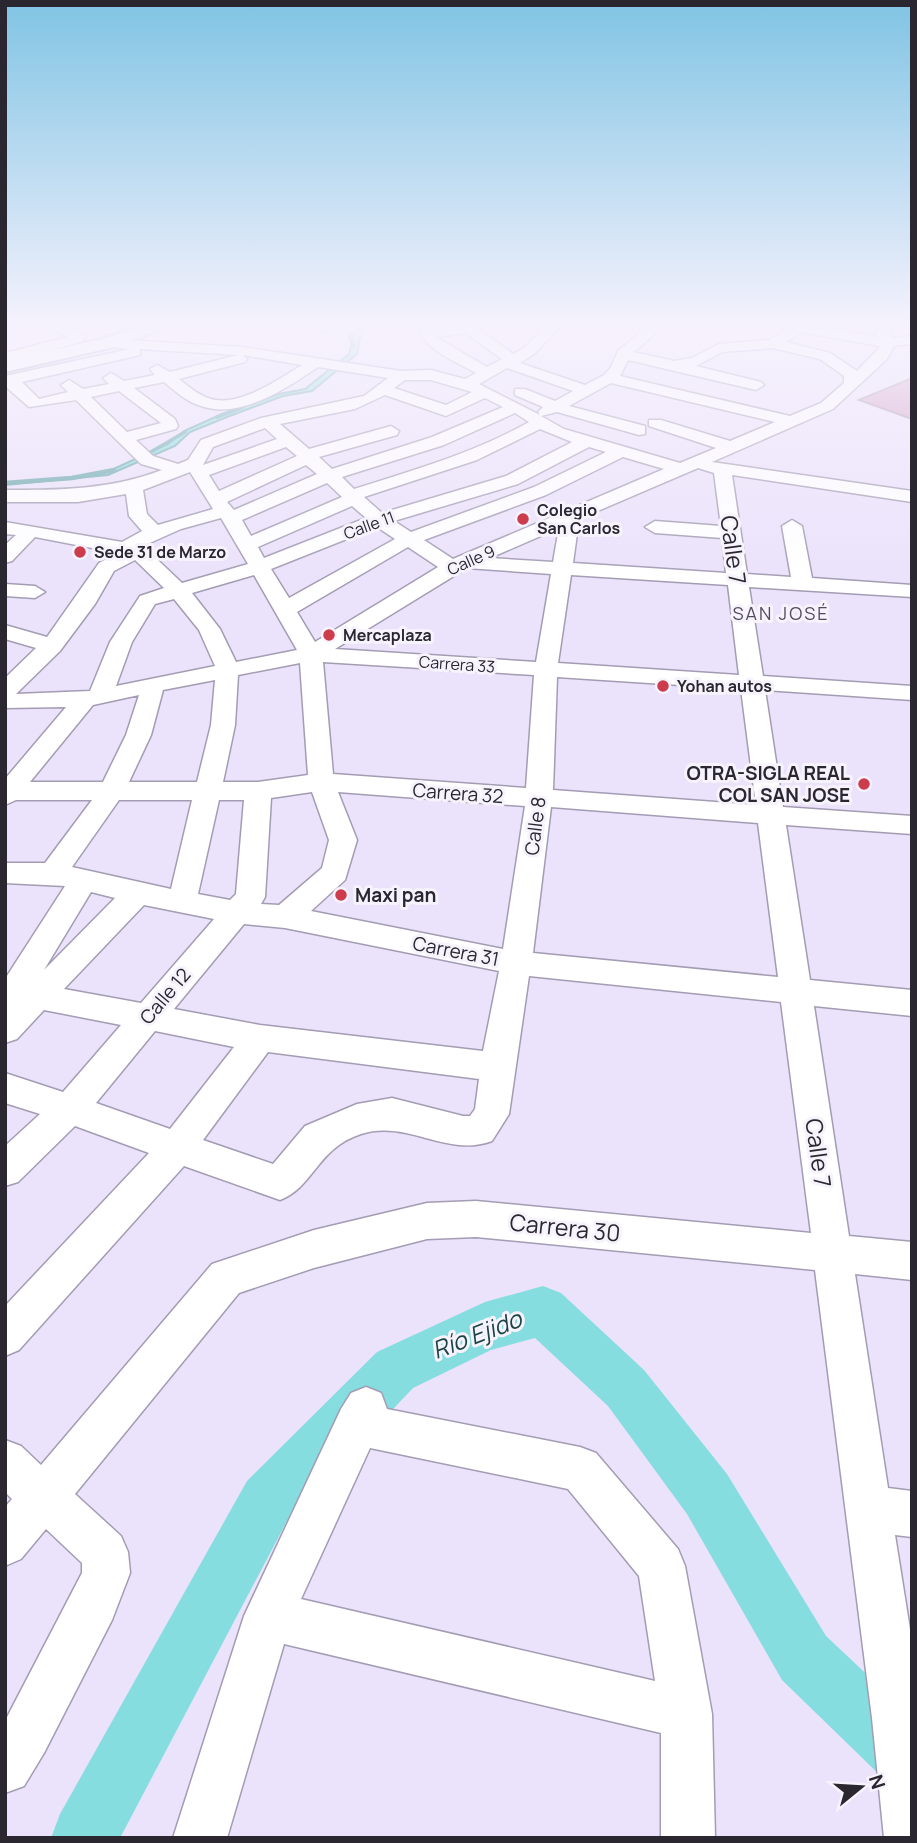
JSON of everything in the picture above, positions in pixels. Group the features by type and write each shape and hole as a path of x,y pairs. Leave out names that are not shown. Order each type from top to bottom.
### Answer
{"street":[{"path":"94,410 137,451 189,469 224,510 311,654 321,782 343,840 335,873 285,917"},
{"path":"137,451 170,426 169,422 153,410"},
{"path":"189,469 207,444 267,421 327,410"},
{"path":"5,496 78,496 134,487 297,435 364,410"},
{"path":"374,410 391,432 421,446"},
{"path":"5,691 52,646 85,604 106,567 154,531 224,510 271,503 328,476 438,441 509,410"},
{"path":"521,410 558,433 606,446 912,497"},
{"path":"245,546 352,497 503,445 552,410"},
{"path":"573,410 653,424 707,462"},
{"path":"745,410 790,421"},
{"name":"Calle 9","path":"311,654 457,565 707,462 817,410"},
{"path":"267,421 297,435 306,457 379,520 407,540 457,565 562,568 912,591"},
{"path":"284,610 407,540 540,491 606,446 653,424"},
{"path":"224,510 306,457 391,432"},
{"path":"438,441 512,480"},
{"name":"Calle 11","path":"93,697 121,642 147,600 258,568 379,520 512,480 606,446"},
{"name":"Calle 7","path":"707,462 731,533 868,1508 900,1695 911,1838"},
{"path":"134,487 138,516 154,531"},
{"name":"Calle 8","path":"176,1149 280,1183 318,1137 357,1119 392,1113 463,1132 480,1130 492,1114 539,799 546,670 570,518"},
{"path":"792,526 803,584"},
{"path":"655,527 731,533"},
{"path":"5,528 31,530 132,549 178,590 209,629 227,668 223,725 183,902"},
{"path":"5,557 31,530"},
{"path":"5,590 35,592"},
{"path":"5,632 52,646"},
{"name":"Carrera 33","path":"5,701 93,697 227,668 311,654 912,693"},
{"path":"52,873 112,793 150,706 153,684"},
{"path":"7,793 93,697"},
{"name":"Carrera 32","path":"7,793 258,791 321,782 912,825"},
{"name":"Calle 12","path":"5,1170 70,1108 250,897 258,791"},
{"name":"Carrera 31","path":"5,873 52,873 183,902 236,912 285,917 516,963 912,1003"},
{"path":"15,1012 83,880"},
{"path":"15,1012 138,893"},
{"path":"15,1012 147,1018 260,1038 497,1067"},
{"path":"5,1336 176,1149 260,1038"},
{"path":"5,1088 70,1108 176,1149"},
{"name":"Carrera 30","path":"44,1493 226,1278 313,1249 427,1221 476,1219 832,1251 912,1261"},
{"path":"201,1838 268,1616 362,1415 580,1469 661,1566 687,1714 688,1838"},
{"path":"5,1462 44,1493 106,1552 106,1573 70,1651 26,1735 5,1768"},
{"path":"5,1543 44,1493"},
{"path":"868,1508 912,1514"},
{"path":"268,1616 687,1714"}],"shaded area":[{"path":"246,410 190,432 175,446 108,475 5,485 105,473 168,444 184,431 222,414"}],"building":[{"path":"887,410 912,410 912,419"}],"waterway":[{"path":"217,417 235,410"},
{"path":"149,453 185,432"},
{"path":"5,483 72,478 114,470"},
{"name":"Río Ejido","path":"84,1838 267,1501 395,1370 485,1327 543,1311 626,1388 707,1494 804,1658 909,1758"}],"place":[{"name":"Colegio San Carlos","path":"523,519"},
{"name":"Sede 31 de Marzo","path":"80,552"},
{"name":"Mercaplaza","path":"329,635"},
{"name":"Yohan autos","path":"663,686"},
{"name":"OTRA-SIGLA REAL COL SAN JOSE","path":"864,784"},
{"name":"Maxi pan","path":"341,895"}],"district":[{"name":"SAN JOSÉ","path":"781,614"}]}
